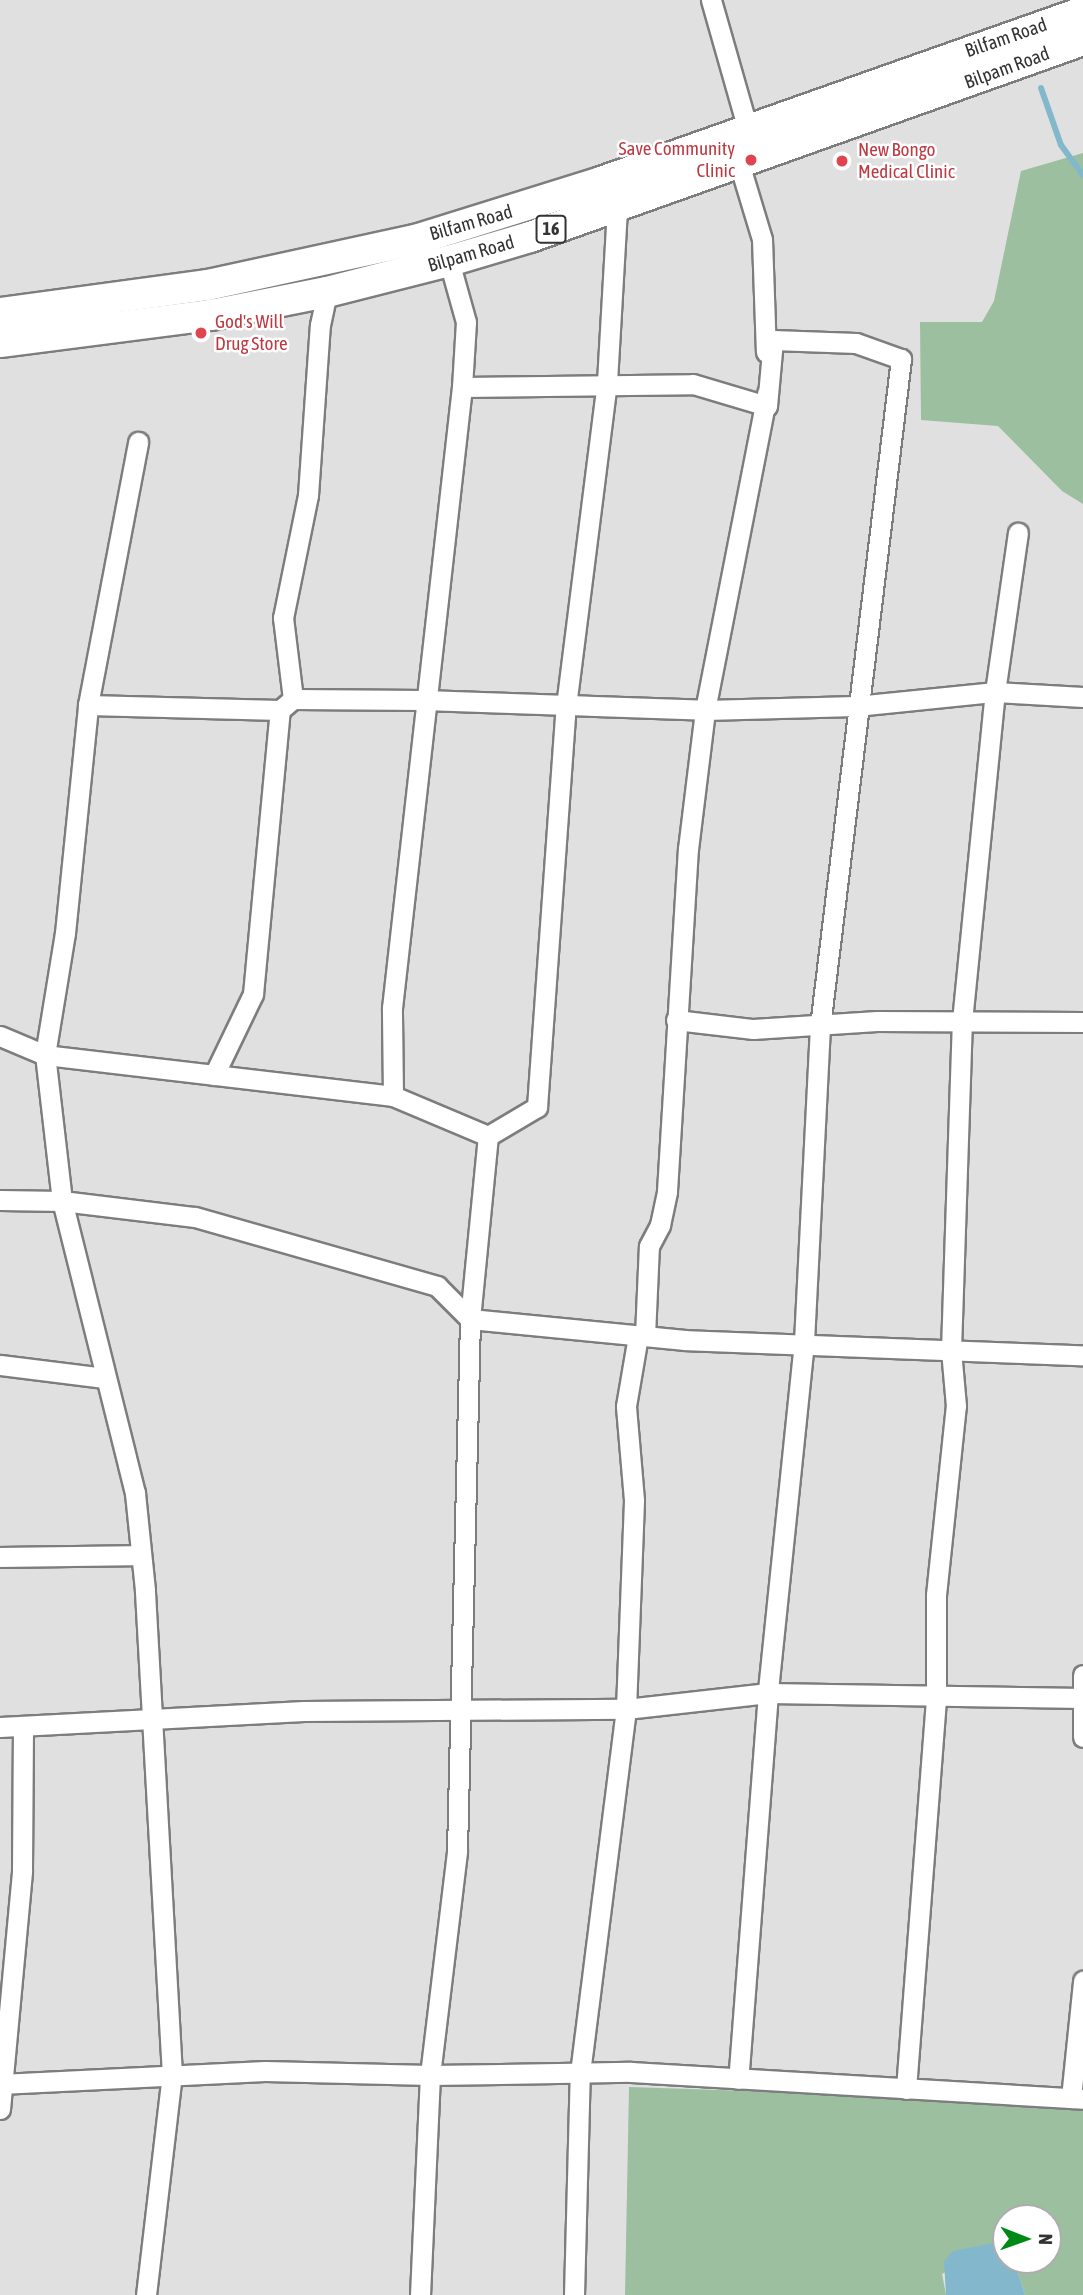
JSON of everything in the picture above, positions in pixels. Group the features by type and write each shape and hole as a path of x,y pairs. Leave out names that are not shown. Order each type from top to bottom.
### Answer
{"main road":[{"name":"Bilfam Road","path":"0,313 208,285 378,249 500,215 748,130 1081,25"},
{"name":"Bilpam Road","path":"0,342 166,322 327,292 449,261 739,163 1081,25"}],"street":[{"path":"711,0 748,130"},
{"path":"739,163 762,239 767,406"},
{"path":"488,1136 537,1107 566,706 607,382 617,206"},
{"path":"393,1096 392,1008 466,322 449,261"},
{"path":"214,1075 253,994 286,704 283,618 309,495 320,326 327,292"},
{"path":"574,2295 580,2073 626,1709 634,1500 626,1406 641,1336 649,1246 660,1225 667,1191 688,849 705,710 767,406 773,340 856,343 901,359 856,706 820,1026 804,1342 768,1693 738,2079"},
{"path":"461,387 607,382 693,384 767,406"},
{"path":"138,442 88,705 70,894 45,1055 62,1201 135,1493 172,2075 146,2295"},
{"path":"906,2089 936,1696 936,1595 956,1406 951,1350 962,1021 995,692 1018,533"},
{"path":"88,705 286,704 424,699 705,710 856,706 995,692 1083,697"},
{"path":"676,1020 753,1029 962,1021 1083,1022"},
{"path":"0,1036 45,1055 393,1096 488,1136"},
{"path":"420,2295 430,2075 457,1851 463,1712 470,1319 488,1136"},
{"path":"0,1200 62,1201 195,1217 340,1256 437,1286 470,1319 641,1336 1083,1354"},
{"path":"0,1365 105,1378"},
{"path":"0,1556 140,1555"},
{"path":"1083,1677 1083,1737"},
{"path":"0,1727 151,1723 304,1711 626,1709 768,1693 1083,1698"},
{"path":"0,2109 22,1870 23,1728"},
{"path":"2,2084 265,2070 430,2075 580,2073 738,2079 1077,2099 1083,1981"}],"green space":[{"path":"1083,153 1083,504 1062,491 998,426 921,420 920,322 982,322 994,301 1021,171"},
{"path":"629,2087 1083,2102 1083,2295 1025,2295 1018,2274 1062,2274 1062,2204 992,2204 992,2245 942,2274 946,2295 625,2295"}],"water":[{"path":"992,2243 992,2274 1018,2274 1025,2295 946,2295 944,2261 953,2251"}],"waterway":[{"path":"1041,88 1061,145 1083,175"}],"place":[{"name":"Save Community Clinic","path":"751,160"},
{"name":"New Bongo Medical Clinic","path":"842,161"},
{"name":"God's Will Drug Store","path":"201,333"}]}
